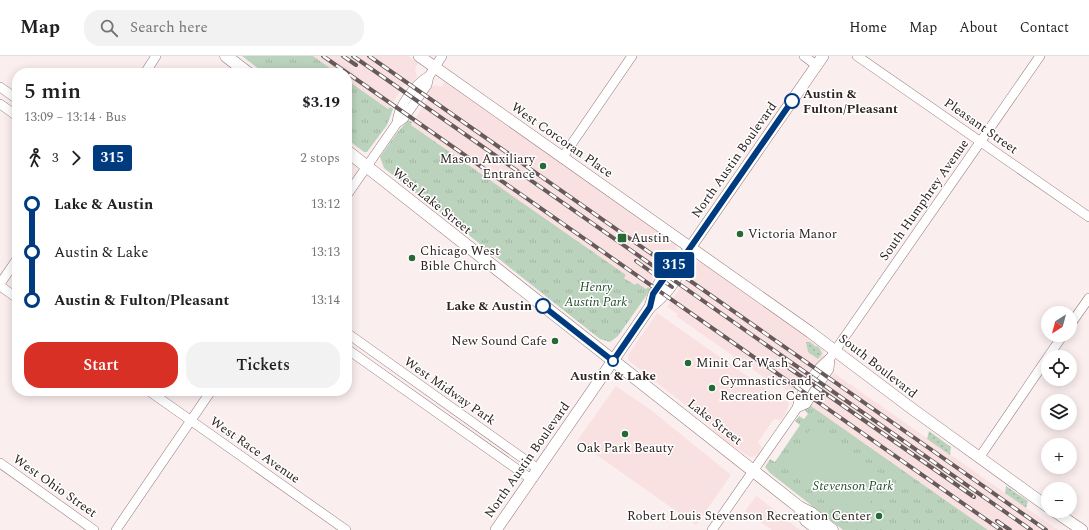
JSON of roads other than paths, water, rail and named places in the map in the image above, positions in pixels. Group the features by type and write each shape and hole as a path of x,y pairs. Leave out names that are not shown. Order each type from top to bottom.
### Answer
{"main road":[{"path":"226,56 242,68"},
{"name":"West Lake Street","path":"352,155 613,361"},
{"name":"Lake Street","path":"613,361 799,507 811,513 832,530"},
{"name":"Lake Street","path":"799,507 806,520 819,530"}],"street":[{"path":"148,68 156,56"},
{"name":"West Corcoran Place","path":"419,56 432,71 562,158 690,247"},
{"path":"352,188 397,123 397,114 420,81 432,71 442,56"},
{"path":"562,158 632,56"},
{"path":"804,56 820,60"},
{"name":"Pleasant Street","path":"858,56 1089,217"},
{"name":"South Humphrey Avenue","path":"712,530 797,408 798,399 806,387 822,364 833,354 1040,56"},
{"name":"North Austin Boulevard","path":"496,530 650,307 661,299 682,269 681,261 690,247 820,60"},
{"path":"0,87 12,95"},
{"path":"0,104 12,112"},
{"name":"South Boulevard","path":"690,247 833,354 1041,502"},
{"path":"12,267 0,285 12,294"},
{"path":"1077,315 1089,298"},
{"name":"West Midway Park","path":"352,338 538,469"},
{"path":"978,458 1058,342"},
{"name":"West Midway Park","path":"352,353 531,479"},
{"name":"West Race Avenue","path":"156,396 346,530"},
{"path":"116,530 208,396"},
{"name":"West Ohio Street","path":"0,463 94,530"},
{"path":"1064,518 1082,530"}],"railway":[{"path":"323,56 340,68"},
{"path":"343,56 356,65"},
{"path":"353,56 1031,530"},
{"path":"369,56 1046,530"},
{"path":"352,76 1001,530"},
{"path":"636,261 672,287"},
{"path":"789,368 974,497"},
{"path":"997,521 1010,530"}],"place":[{"name":"Austin & Fulton/Pleasant","path":"792,101"},
{"name":"Mason Auxiliary Entrance","path":"543,166"},
{"name":"Victoria Manor","path":"740,234"},
{"name":"Austin","path":"622,238"},
{"name":"Chicago West Bible Church","path":"412,258"},
{"name":"Lake & Austin","path":"543,306"},
{"name":"New Sound Cafe","path":"555,341"},
{"name":"Austin & Lake","path":"613,361"},
{"name":"Minit Car Wash","path":"688,363"},
{"name":"Gymnastics and Recreation Center","path":"712,388"},
{"name":"Oak Park Beauty","path":"625,434"},
{"name":"Robert Louis Stevenson Recreation Center","path":"879,516"}],"park label":[{"name":"Henry Austin Park","path":"596,294"},
{"name":"Stevenson Park","path":"853,486"}]}
